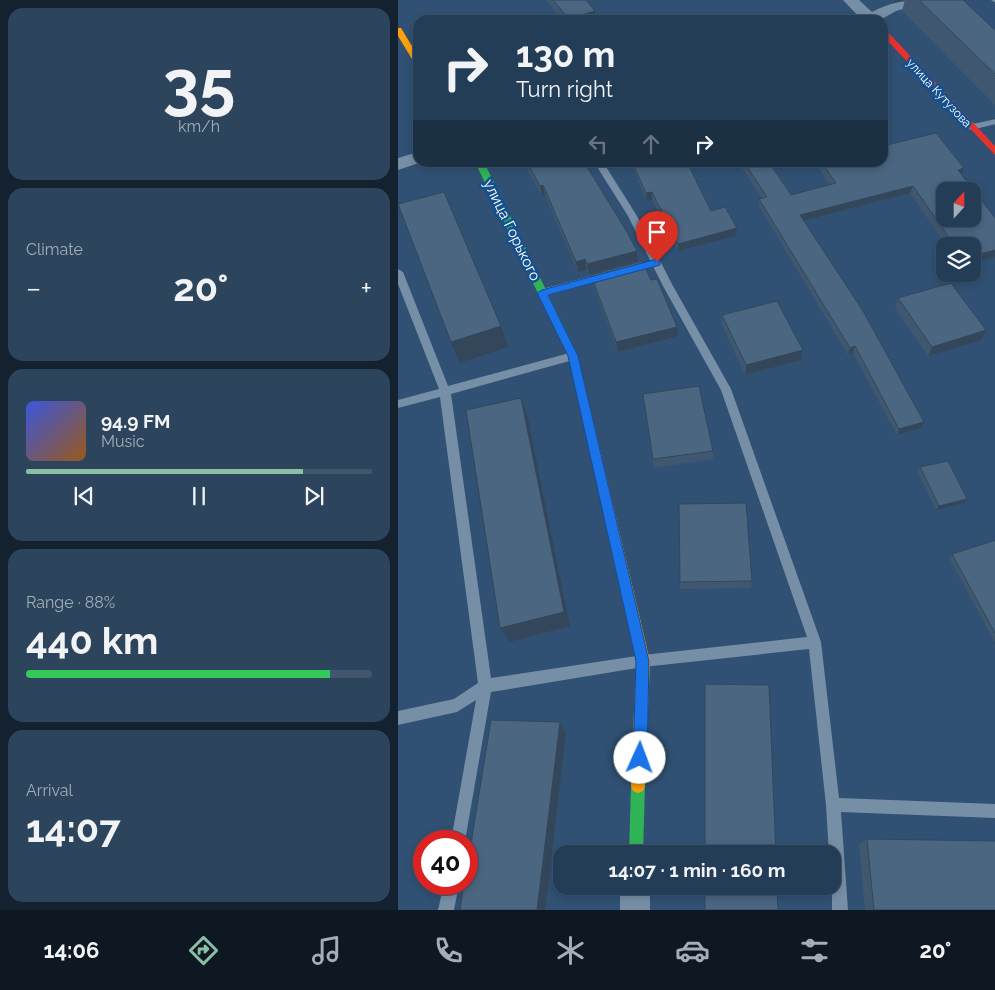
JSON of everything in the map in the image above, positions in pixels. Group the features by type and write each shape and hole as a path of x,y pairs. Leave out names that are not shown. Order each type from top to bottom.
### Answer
{"street":[{"path":"850,0 865,15"},
{"path":"879,15 891,8 919,0"},
{"path":"398,30 413,54"},
{"name":"улица Кутузова","path":"888,37 996,153"},
{"path":"398,164 413,160"},
{"name":"улица Горького","path":"481,167 573,356 643,661 636,845"},
{"path":"635,895 635,910"}],"lane":[{"path":"971,127 996,121"},
{"path":"601,167 632,216 652,264 668,286 726,389 816,642 833,805 840,910"},
{"path":"398,272 445,391 485,686 460,830"},
{"path":"542,293 619,273"},
{"path":"398,404 573,356"},
{"path":"398,718 457,705 485,686 643,661 816,642"},
{"path":"833,805 996,811"},
{"path":"446,910 449,895"}],"building":[{"path":"553,0 586,0 595,11 582,15 566,15"},
{"path":"919,0 963,0 996,31 996,75"},
{"path":"936,133 964,168 958,170 967,182 936,182 936,219 913,186 800,215 863,311 924,422 899,429 855,346 850,348 759,199 767,197 747,167 772,167 791,195 836,183 825,167 888,167 888,145"},
{"path":"530,167 587,167 637,251 587,264 585,259 576,262 543,185 540,186"},
{"path":"634,167 689,167 711,211 725,207 737,228 678,244 652,192 646,193"},
{"path":"444,192 501,326 451,342 398,204"},
{"path":"981,200 996,219 996,250 981,254 981,237 949,237 942,228 981,227"},
{"path":"642,261 651,280 657,279 677,327 616,342 591,275"},
{"path":"951,283 986,330 932,347 898,298"},
{"path":"777,301 803,350 746,365 722,315"},
{"path":"699,386 713,451 653,459 643,394"},
{"path":"521,398 564,612 500,628 466,410"},
{"path":"948,461 967,499 939,506 920,467"},
{"path":"746,503 752,581 680,582 679,504"},
{"path":"996,540 996,635 952,554"},
{"path":"705,684 769,685 776,845 705,845"},
{"path":"491,720 560,722 537,910 460,910 462,895 478,895 478,830 473,830"},
{"path":"867,839 996,841 996,910 874,910"},
{"path":"705,895 777,895 778,910 705,910"}],"traffic: fast":[{"path":"481,167 573,356 579,382"},
{"path":"636,845 638,786"}],"traffic: slow":[{"path":"398,30 413,54"},
{"path":"579,382 643,661 638,786"}],"traffic: jam":[{"path":"888,37 996,153"}],"route":[{"path":"640,758 643,661 573,356 542,293 657,262"}]}
